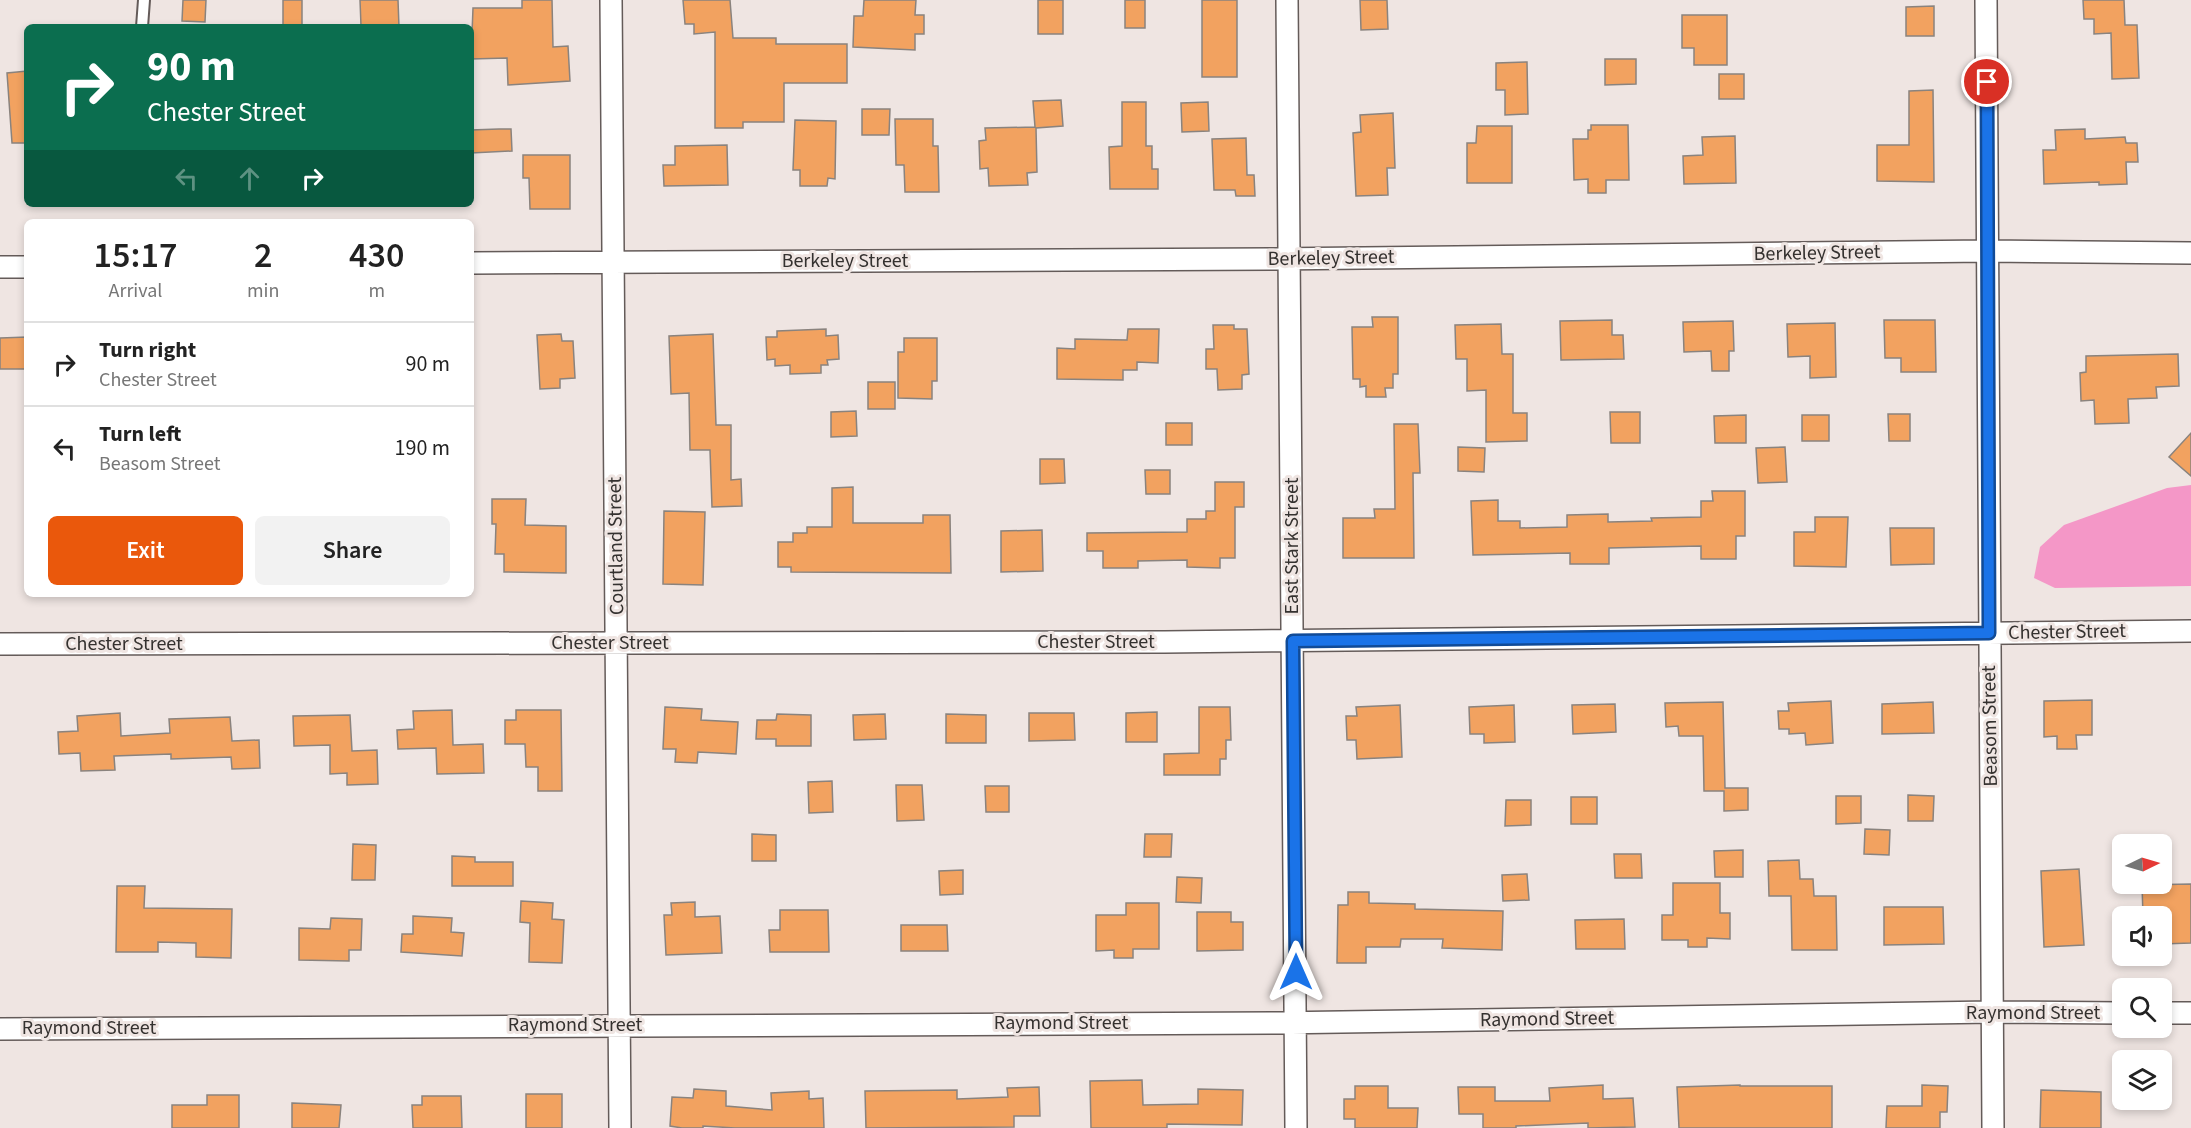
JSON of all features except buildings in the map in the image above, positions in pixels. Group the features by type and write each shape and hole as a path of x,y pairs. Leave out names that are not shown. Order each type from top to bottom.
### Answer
{"street":[{"name":"Courtland Street","path":"611,0 620,1128"},
{"name":"East Stark Street","path":"1287,0 1296,1128"},
{"name":"Beasom Street","path":"1986,0 1993,1128"},
{"name":"Berkeley Street","path":"474,263 1987,251 2191,253"},
{"path":"0,267 24,267"},
{"name":"Chester Street","path":"0,644 1293,641 2191,631"},
{"name":"Raymond Street","path":"0,1029 1296,1023 1992,1012 2112,1013"},
{"path":"2172,1013 2191,1013"}],"lane":[{"path":"142,24 144,0"}],"shaded area":[{"path":"2191,485 2191,586 2055,588 2034,578 2040,547 2064,525 2167,488"}],"route":[{"path":"1296,972 1293,641 1989,633 1987,82"}]}
